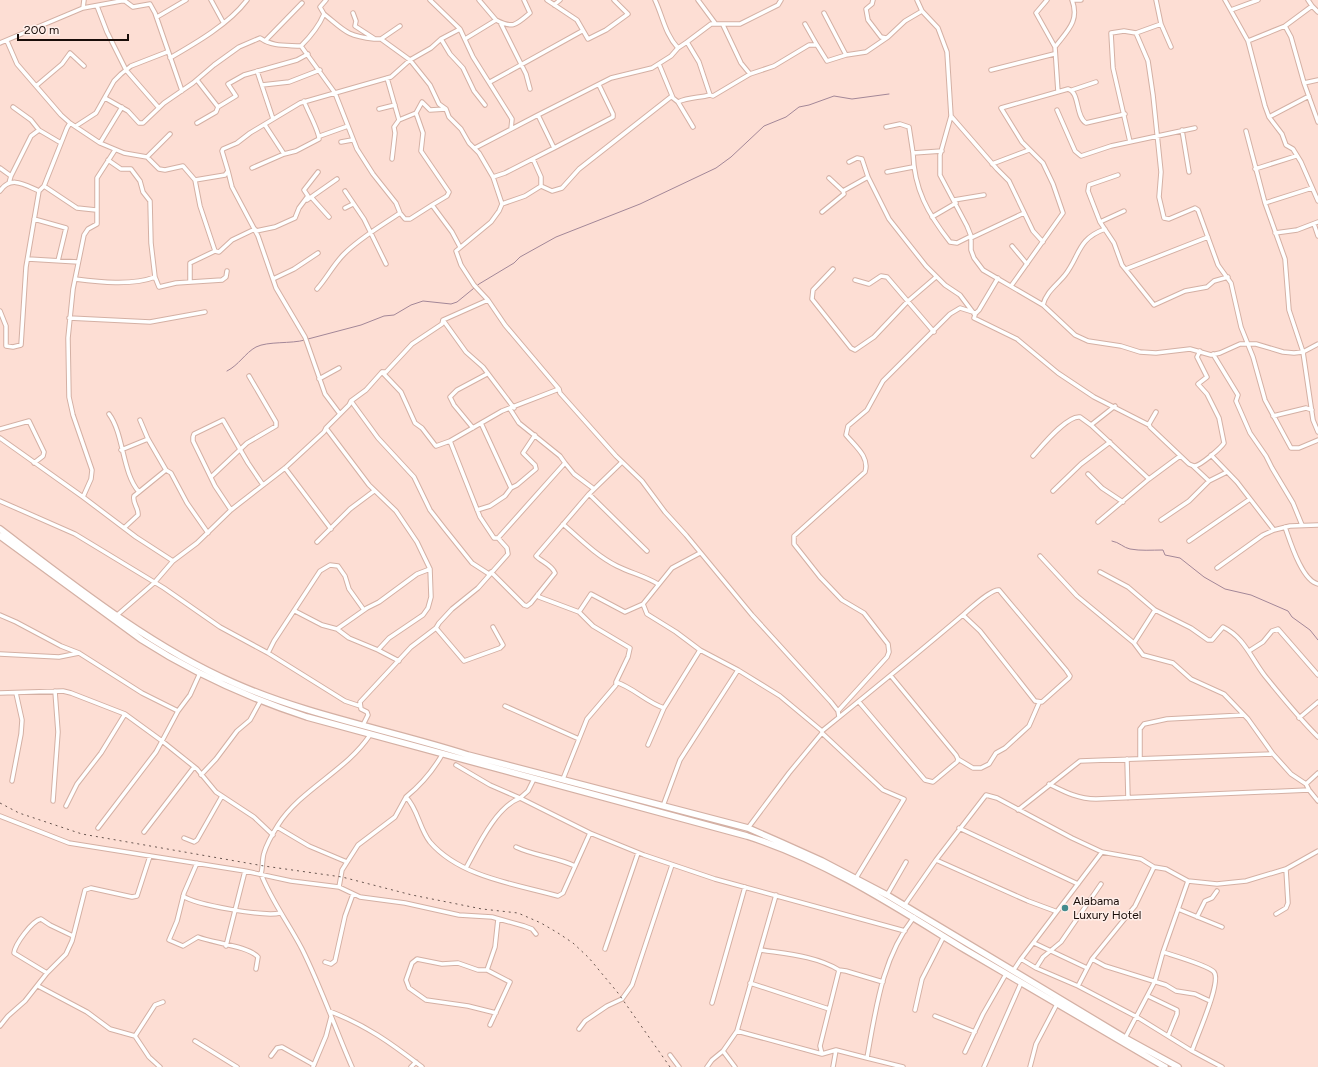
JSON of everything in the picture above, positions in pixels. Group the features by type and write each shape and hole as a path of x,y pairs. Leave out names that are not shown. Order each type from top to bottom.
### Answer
{"main road":[{"path":"0,529 116,616 169,649 234,684 320,714 468,755 563,779 576,786 753,838 815,863 914,917 1021,983 1058,1003 1165,1067"},
{"path":"0,536 113,620 166,655 229,687 307,717 370,735 443,753 534,779 576,786 663,806 748,828 856,878 887,895 1125,1038 1178,1067"},
{"path":"166,655 169,649"}],"street":[{"path":"83,8 84,0"},
{"path":"157,17 186,0"},
{"path":"211,0 223,22"},
{"path":"170,58 205,38 223,22 240,10 248,0"},
{"path":"326,0 320,7 324,14 344,32 361,38 381,39 400,26"},
{"path":"430,0 460,29 473,58 490,82 512,119 511,129"},
{"path":"479,0 501,24 521,65 530,88"},
{"path":"501,24 514,26 530,12 524,0"},
{"path":"547,0 577,20 588,39 606,30 628,14 614,0"},
{"path":"554,5 560,0"},
{"path":"655,0 665,29 672,42 678,48"},
{"path":"698,0 715,23"},
{"path":"475,148 611,78 652,68 671,56 678,48 704,28 715,23 723,25 740,24 778,5 781,0"},
{"path":"873,0 872,4 866,10 868,20 881,37 888,37"},
{"path":"917,0 922,11 936,24 945,42 947,52 951,116 939,162 940,175 955,202 971,237 971,250 978,264 983,270 1043,305 1075,335 1088,341 1121,346 1147,353 1182,349 1200,351 1207,354 1220,353 1236,345 1247,344 1271,348 1283,352 1303,352 1318,344"},
{"path":"1047,0 1036,11 1036,16 1055,47"},
{"path":"1058,92 1054,54 1055,47 1074,21 1076,12 1072,0 1081,0"},
{"path":"1156,0 1161,24 1171,47"},
{"path":"1225,0 1248,41 1269,117 1282,134 1286,145 1293,149 1301,162 1318,201"},
{"path":"1231,10 1258,0"},
{"path":"1308,0 1318,12"},
{"path":"0,43 83,8 121,1 125,1 133,7 149,2 157,17 167,52 182,91"},
{"path":"265,41 302,3"},
{"path":"97,6 107,32 126,70 159,108"},
{"path":"1248,41 1284,26 1302,16 1312,6"},
{"path":"806,24 826,61 846,55 866,52 888,37 905,21 922,11"},
{"path":"353,13 356,21 355,26 375,39"},
{"path":"824,13 846,55"},
{"path":"105,98 122,107 141,124 214,65 240,47 260,38 279,46 300,46 312,35 324,14"},
{"path":"465,39 496,20"},
{"path":"1130,142 1125,114 1113,68 1111,33 1124,31 1136,33 1161,24"},
{"path":"723,25 741,62 750,74"},
{"path":"1284,26 1291,37 1304,83 1318,122"},
{"path":"340,414 328,400 305,338 276,288 255,230 232,187 222,152 223,149 304,101 387,78 410,60 431,48 441,38 460,29"},
{"path":"490,82 582,31"},
{"path":"1136,33 1148,61 1158,137 1160,172 1159,197 1164,218 1169,219 1188,210 1197,208 1218,264 1231,283 1241,327 1265,400 1272,416 1292,449 1299,448 1318,440"},
{"path":"441,38 450,54 463,68 474,91 485,105"},
{"path":"381,39 410,60 430,85 439,104 446,109 448,117 461,129 469,144 475,148 494,177 502,204 499,211 490,222 456,251 461,265 474,285 488,300 505,325 559,389 560,393 622,462 642,481 665,512 752,615 838,711 839,717"},
{"path":"7,41 17,64 61,115 70,123 100,143 115,150 131,155 147,157 156,167 162,170 183,166 195,180 200,206 215,252"},
{"path":"687,42 699,62 710,95"},
{"path":"678,102 694,97 701,98 715,95 750,74 772,68 800,50 810,45 817,45"},
{"path":"300,46 320,70 335,93 352,140 373,174 396,203 400,213 405,219 410,219 447,196 449,192 421,150 423,132 416,113"},
{"path":"76,126 96,113 114,81 126,70 146,59 167,52"},
{"path":"36,86 62,64 70,53 84,66"},
{"path":"197,123 216,112 218,107 236,96 228,84 244,75 297,60 308,54"},
{"path":"991,70 1054,54"},
{"path":"659,64 672,96 678,102 693,127"},
{"path":"262,86 289,82 320,70"},
{"path":"257,71 273,119"},
{"path":"387,78 399,120"},
{"path":"197,80 218,107"},
{"path":"1304,83 1318,80"},
{"path":"1011,286 1063,213 1053,184 1043,163 1022,142 1001,108 1068,89 1072,90 1096,82"},
{"path":"494,177 533,159 613,117 613,114 599,85"},
{"path":"1072,90 1081,117 1086,122 1125,114"},
{"path":"541,186 552,191 562,188 579,169 672,96"},
{"path":"1269,117 1309,96"},
{"path":"304,101 320,136"},
{"path":"392,159 395,133 394,127 399,120 416,113 422,102 430,110 446,109"},
{"path":"379,109 394,105"},
{"path":"13,107 31,120 39,130 61,143"},
{"path":"100,143 122,107"},
{"path":"1057,110 1075,151 1081,156 1130,142 1195,128"},
{"path":"538,115 554,148"},
{"path":"951,116 992,164 1009,181 1015,190 1033,231 1043,242"},
{"path":"0,311 1,320 6,326 6,346 8,348 21,344 24,282 39,191 44,186 70,123"},
{"path":"886,127 905,124 909,127 913,153 913,167 917,185 932,217 950,242 957,243 1024,213"},
{"path":"265,125 284,154"},
{"path":"9,183 11,176 35,132 35,126"},
{"path":"252,168 284,154 296,151 319,139 320,136 348,126"},
{"path":"35,132 39,130"},
{"path":"1182,130 1189,172"},
{"path":"1246,131 1265,204 1285,259 1289,310 1303,352 1312,410 1318,432"},
{"path":"147,157 170,134"},
{"path":"341,142 352,140"},
{"path":"83,497 91,479 92,470 73,415 69,397 68,352 70,318 75,278 84,235 88,229 97,224 97,178 115,150"},
{"path":"992,164 1029,150"},
{"path":"913,153 942,151"},
{"path":"1255,169 1296,156"},
{"path":"849,162 857,158 862,159 868,177 889,219 936,277 960,295 971,311 975,314"},
{"path":"533,159 541,177 541,186"},
{"path":"108,160 121,169 131,169 140,181 144,192 150,201 151,243 155,277 159,288 190,282 222,280 226,277 227,271"},
{"path":"887,172 913,167"},
{"path":"0,168 11,176"},
{"path":"195,180 226,175 228,171"},
{"path":"190,282 190,263 215,252 219,252 232,240 255,230 270,229 295,218 299,208 308,196 304,190 318,172"},
{"path":"1118,175 1089,185 1088,187 1100,222 1114,243 1122,265 1154,305 1185,291 1207,287 1214,281 1228,277"},
{"path":"822,212 844,194 843,191 868,177"},
{"path":"829,178 843,191"},
{"path":"306,200 312,198 337,180"},
{"path":"0,191 5,184 20,183 39,191"},
{"path":"44,186 79,209 96,210"},
{"path":"502,204 525,196 541,186"},
{"path":"1265,204 1312,188"},
{"path":"344,191 352,204 364,218 386,264"},
{"path":"932,217 955,202 984,195"},
{"path":"312,198 329,217"},
{"path":"345,208 352,204"},
{"path":"432,205 452,232 460,247"},
{"path":"1100,222 1124,210"},
{"path":"317,289 324,282 333,266 344,253 400,213"},
{"path":"34,219 66,228 58,261"},
{"path":"1276,233 1296,230 1316,223 1318,236"},
{"path":"1043,305 1045,297 1065,275 1083,244 1096,233 1105,229"},
{"path":"1126,269 1208,237"},
{"path":"1012,246 1027,264"},
{"path":"273,279 294,269 318,253"},
{"path":"28,259 78,262"},
{"path":"833,269 813,290 812,299 853,350 858,350 874,337 908,301 936,277"},
{"path":"855,280 869,284 881,276 887,277 934,332"},
{"path":"75,278 88,281 133,281 155,277"},
{"path":"998,278 975,314 974,318 1017,340 1058,373 1094,397 1115,406 1149,425 1180,456 1209,481"},
{"path":"116,616 154,583 173,561 208,533 231,510 286,468 324,432 351,401 366,390 382,372 386,372 412,344 442,324 443,320 488,300"},
{"path":"838,711 887,657 889,648 886,641 864,613 842,600 820,577 794,544 794,536 865,472 867,466 865,460 846,435 847,428 867,410 883,381 956,310 960,308 971,311"},
{"path":"70,318 150,322 205,312"},
{"path":"443,320 466,352 487,374 512,408 519,423 560,456 574,474 594,489"},
{"path":"1193,466 1204,462 1224,443 1219,418 1207,394 1198,384 1207,377 1197,357 1200,351"},
{"path":"1213,354 1238,395 1236,401 1250,434 1266,456 1293,502 1302,525"},
{"path":"319,379 339,368"},
{"path":"382,372 401,392 415,423 422,428 436,446 450,441 502,411 559,389"},
{"path":"473,428 450,397 457,390 487,374"},
{"path":"211,478 252,440 276,426 276,422 249,376"},
{"path":"351,401 378,438 414,477 430,510 472,563 490,573 524,605 527,606 532,603 555,573 554,569 539,560 536,556 589,494 622,462"},
{"path":"1092,425 1115,406"},
{"path":"1272,416 1306,408 1312,410"},
{"path":"1149,425 1156,412"},
{"path":"110,414 121,450 139,492"},
{"path":"1033,456 1055,432 1073,418 1080,417 1092,425 1149,479"},
{"path":"0,429 29,420 44,452 43,456 34,463"},
{"path":"140,420 148,439 166,470 171,472 187,503 208,533"},
{"path":"231,510 211,478 193,441 194,434 223,420 240,451 263,485"},
{"path":"481,423 511,488"},
{"path":"326,428 374,491 396,511 420,546 430,568 431,597 428,608 423,616 389,638 378,650"},
{"path":"477,510 490,506 505,496 511,488 517,486 537,467 523,453 535,435"},
{"path":"0,438 124,528 173,561"},
{"path":"121,450 148,439"},
{"path":"360,706 360,702 415,644 436,628 452,609 478,588 508,554 507,548 498,538 494,538 487,529 477,510 450,441"},
{"path":"1054,491 1081,464 1110,442"},
{"path":"1210,455 1250,499 1274,530"},
{"path":"1098,522 1149,479 1180,456"},
{"path":"498,538 565,464"},
{"path":"286,468 331,529"},
{"path":"124,528 138,515 138,510 133,498 166,470"},
{"path":"1162,520 1189,501 1209,481 1226,472"},
{"path":"1088,474 1102,488 1123,502"},
{"path":"317,542 350,509 374,491"},
{"path":"589,494 648,552"},
{"path":"1190,541 1250,499"},
{"path":"0,501 75,534 154,583 220,627 268,653 345,701 360,706 368,715 362,725"},
{"path":"562,524 594,552 612,563 646,577 658,584"},
{"path":"1217,568 1274,530 1302,525 1318,525"},
{"path":"1285,527 1298,562 1311,581 1318,584"},
{"path":"578,612 591,594 625,612 642,604 672,568 700,553"},
{"path":"1040,556 1077,596 1134,643 1143,655 1173,662 1191,679 1218,690 1254,726 1273,754 1290,774 1306,784 1308,790 1318,801"},
{"path":"268,653 274,641 320,571 334,564 338,566 345,576 349,588 364,610"},
{"path":"337,629 364,610 379,602 417,574 430,568"},
{"path":"1100,572 1128,587 1155,610 1185,625 1210,641 1223,627 1230,630 1249,651 1264,675 1299,718 1318,737"},
{"path":"748,828 822,732 992,591 999,590 1070,676 1062,686 1039,703 1030,726 1005,748 996,753 989,764 981,768 973,768 958,759 891,676"},
{"path":"538,594 543,599 578,612 593,626 630,648 628,657 616,685 587,719 563,779"},
{"path":"642,604 647,614 676,632 700,650 738,670 780,696 822,732 883,790 904,799 856,878"},
{"path":"1134,643 1155,610"},
{"path":"295,611 322,625 337,629 349,638 378,650 399,661"},
{"path":"0,615 61,646 79,653 142,693 178,711"},
{"path":"964,615 980,631 1035,701 1039,703"},
{"path":"436,628 464,660 500,648 503,645 493,627"},
{"path":"1249,651 1263,642 1272,631 1278,629 1318,675"},
{"path":"648,745 664,708 700,650"},
{"path":"0,654 59,657 79,653"},
{"path":"663,806 680,760 738,670"},
{"path":"98,828 156,752 178,711 190,695 200,673"},
{"path":"616,682 628,686 653,704 664,708"},
{"path":"53,801 58,732 56,691"},
{"path":"0,693 56,691 71,693 125,714 194,767 209,785 222,796 254,817 273,835"},
{"path":"12,781 21,734 22,720 16,693"},
{"path":"201,775 216,760 237,731 250,720 261,700"},
{"path":"860,702 925,780 932,782 957,762 958,759"},
{"path":"1299,718 1318,702"},
{"path":"505,706 579,739"},
{"path":"66,806 77,784 101,753 125,714"},
{"path":"1140,758 1140,729 1144,724 1167,719 1244,715"},
{"path":"352,1067 301,947 270,897 261,874 264,866 264,854 277,827 298,802 343,764 370,735"},
{"path":"340,887 342,870 362,841 395,817 406,797 432,773 443,753"},
{"path":"1018,810 1080,761 1273,754"},
{"path":"1127,759 1128,798"},
{"path":"456,765 490,785 520,798 590,833 638,853 745,887 905,931"},
{"path":"144,832 180,782 194,767"},
{"path":"1306,784 1318,773"},
{"path":"466,868 497,818 507,806 528,791 534,779"},
{"path":"1049,784 1070,795 1084,799 1308,790"},
{"path":"904,906 959,828 986,795 997,798 1072,838 1102,852 1132,856 1154,867 1166,869 1188,881 1217,884 1231,883 1267,876 1286,869 1318,851"},
{"path":"184,838 194,842 197,840 222,796"},
{"path":"406,797 413,804 420,828 439,852 466,868 504,882 558,896 563,893 590,833"},
{"path":"0,816 69,843 245,871 291,881 340,887 353,894 459,915 492,917 532,929 536,934"},
{"path":"277,827 309,846 347,862"},
{"path":"959,828 1078,884"},
{"path":"516,847 575,866"},
{"path":"1013,971 1055,911 1102,852"},
{"path":"605,949 638,853"},
{"path":"0,1026 66,954 74,936 85,890 92,888 132,897 137,896 150,856"},
{"path":"936,860 1028,901 1055,911"},
{"path":"887,895 906,862"},
{"path":"197,863 183,896 178,917 169,940 183,946 198,937 256,955 259,960 256,969"},
{"path":"579,1029 585,1021 607,1006 622,999 632,985 672,865"},
{"path":"1078,986 1092,958 1135,906 1154,867"},
{"path":"1276,914 1286,908 1288,903 1286,869"},
{"path":"226,946 245,871"},
{"path":"1125,1038 1155,981 1163,952 1188,881"},
{"path":"1036,968 1050,951 1061,942 1101,884"},
{"path":"712,1002 745,887"},
{"path":"1197,917 1204,903 1212,898 1217,891"},
{"path":"325,962 331,964 335,961 345,916 353,894"},
{"path":"708,1067 712,1060 723,1051 737,1031 776,895"},
{"path":"183,896 200,903 262,915 280,913"},
{"path":"1178,909 1222,928"},
{"path":"867,1058 880,985 883,982 883,975 890,958 914,917"},
{"path":"47,973 14,954 21,940 33,924 41,919 50,925 74,936"},
{"path":"487,970 494,947 498,919"},
{"path":"915,1010 922,979 944,936"},
{"path":"1034,942 1087,968"},
{"path":"761,950 808,958 831,965 840,970 883,982"},
{"path":"1163,952 1214,970 1216,974 1216,986 1192,1051"},
{"path":"1092,958 1104,966 1155,981 1176,991 1195,994 1210,1001"},
{"path":"490,1025 496,1013 510,984 510,981 487,970 478,970 458,964 442,964 417,959 412,963 406,980 409,988 426,1000 468,1006 496,1013"},
{"path":"1021,959 1036,968 1078,986 1137,1017 1192,1051 1222,1067"},
{"path":"822,1054 820,1046 840,970"},
{"path":"965,1052 1006,974"},
{"path":"750,983 829,1009"},
{"path":"984,1067 1021,983"},
{"path":"38,986 87,1012 110,1029 135,1036 149,1057 160,1067"},
{"path":"1148,996 1177,1010 1177,1014 1168,1036"},
{"path":"135,1036 155,1005 163,1002"},
{"path":"1030,1067 1036,1044 1058,1003"},
{"path":"329,1011 357,1022 386,1039 422,1067"},
{"path":"271,1056 277,1048 282,1047 314,1066 326,1036 331,1016"},
{"path":"935,1016 975,1032"},
{"path":"0,1018 4,1021"},
{"path":"737,1031 822,1054 827,1051 836,1050 903,1067"},
{"path":"195,1040 237,1067"},
{"path":"832,1067 836,1050"},
{"path":"723,1051 735,1067"},
{"path":"670,1054 679,1067"},
{"path":"411,1067 416,1062"}],"waterway":[{"path":"308,339 361,325 384,316 394,315 411,305 423,301 451,304 457,302 479,284 514,263 520,257 556,237 640,204 716,168 731,157 764,126 786,117 799,107 834,96 852,99 889,94"},
{"path":"227,371 235,366 249,352 261,345 305,340"},
{"path":"1112,541 1130,549 1163,550 1165,555 1180,558 1204,577 1225,589 1251,595 1288,611 1292,617 1310,630 1318,640"}],"railway":[{"path":"0,803 19,813 82,834 264,866 342,877 412,895 482,909 518,913 541,923 558,933 573,943 589,958 618,993 670,1067"}],"place":[{"name":"Alabama Luxury Hotel","path":"1065,908"}]}
